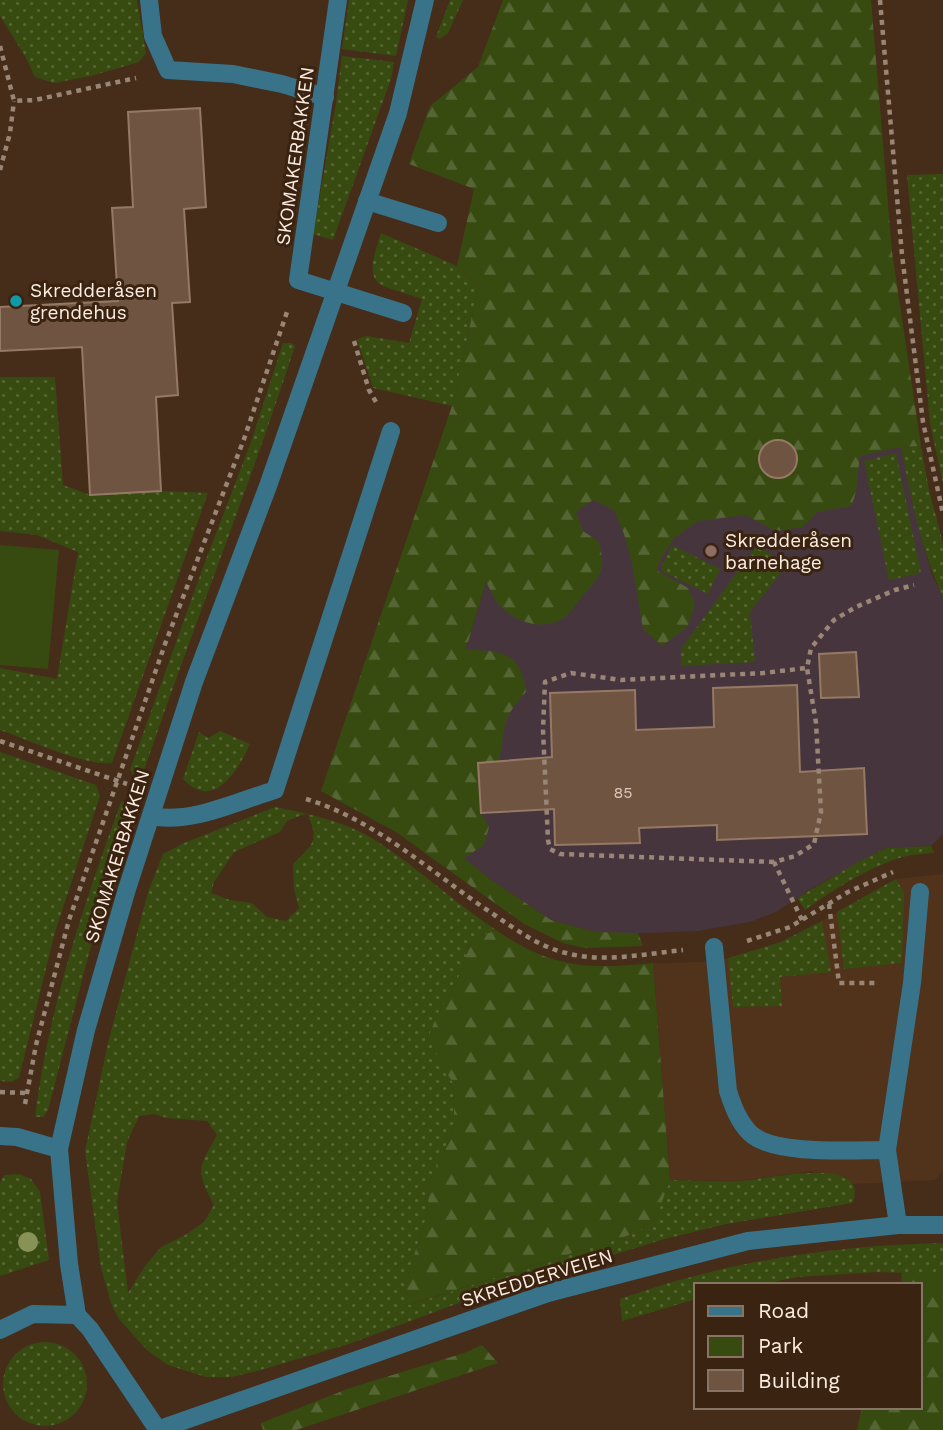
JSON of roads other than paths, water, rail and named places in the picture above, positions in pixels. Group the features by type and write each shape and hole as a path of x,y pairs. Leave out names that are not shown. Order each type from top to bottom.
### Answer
{"street":[{"path":"149,0 153,36 168,70 233,74 326,97"},
{"name":"SKOMAKERBAKKEN","path":"334,291 298,280 338,0"},
{"name":"SKOMAKERBAKKEN","path":"158,1430 90,1329 77,1315 69,1264 59,1149 86,1030 127,889 194,682 268,486 401,103 425,0"},
{"path":"367,201 438,223"},
{"path":"334,291 403,313"},
{"path":"151,816 185,818 275,790 391,431"},
{"path":"898,1225 887,1150 912,983 920,892"},
{"path":"715,947 728,1091 734,1111 751,1135 774,1146 820,1150 887,1150"},
{"path":"0,1136 59,1149"},
{"name":"SKREDDERVEIEN","path":"158,1430 548,1293 748,1241 898,1225 943,1224"},
{"path":"0,1330 33,1314 77,1315"}],"place":[{"name":"Skredderåsen grendehus","path":"16,301"},
{"name":"Skredderåsen barnehage","path":"711,551"}]}
